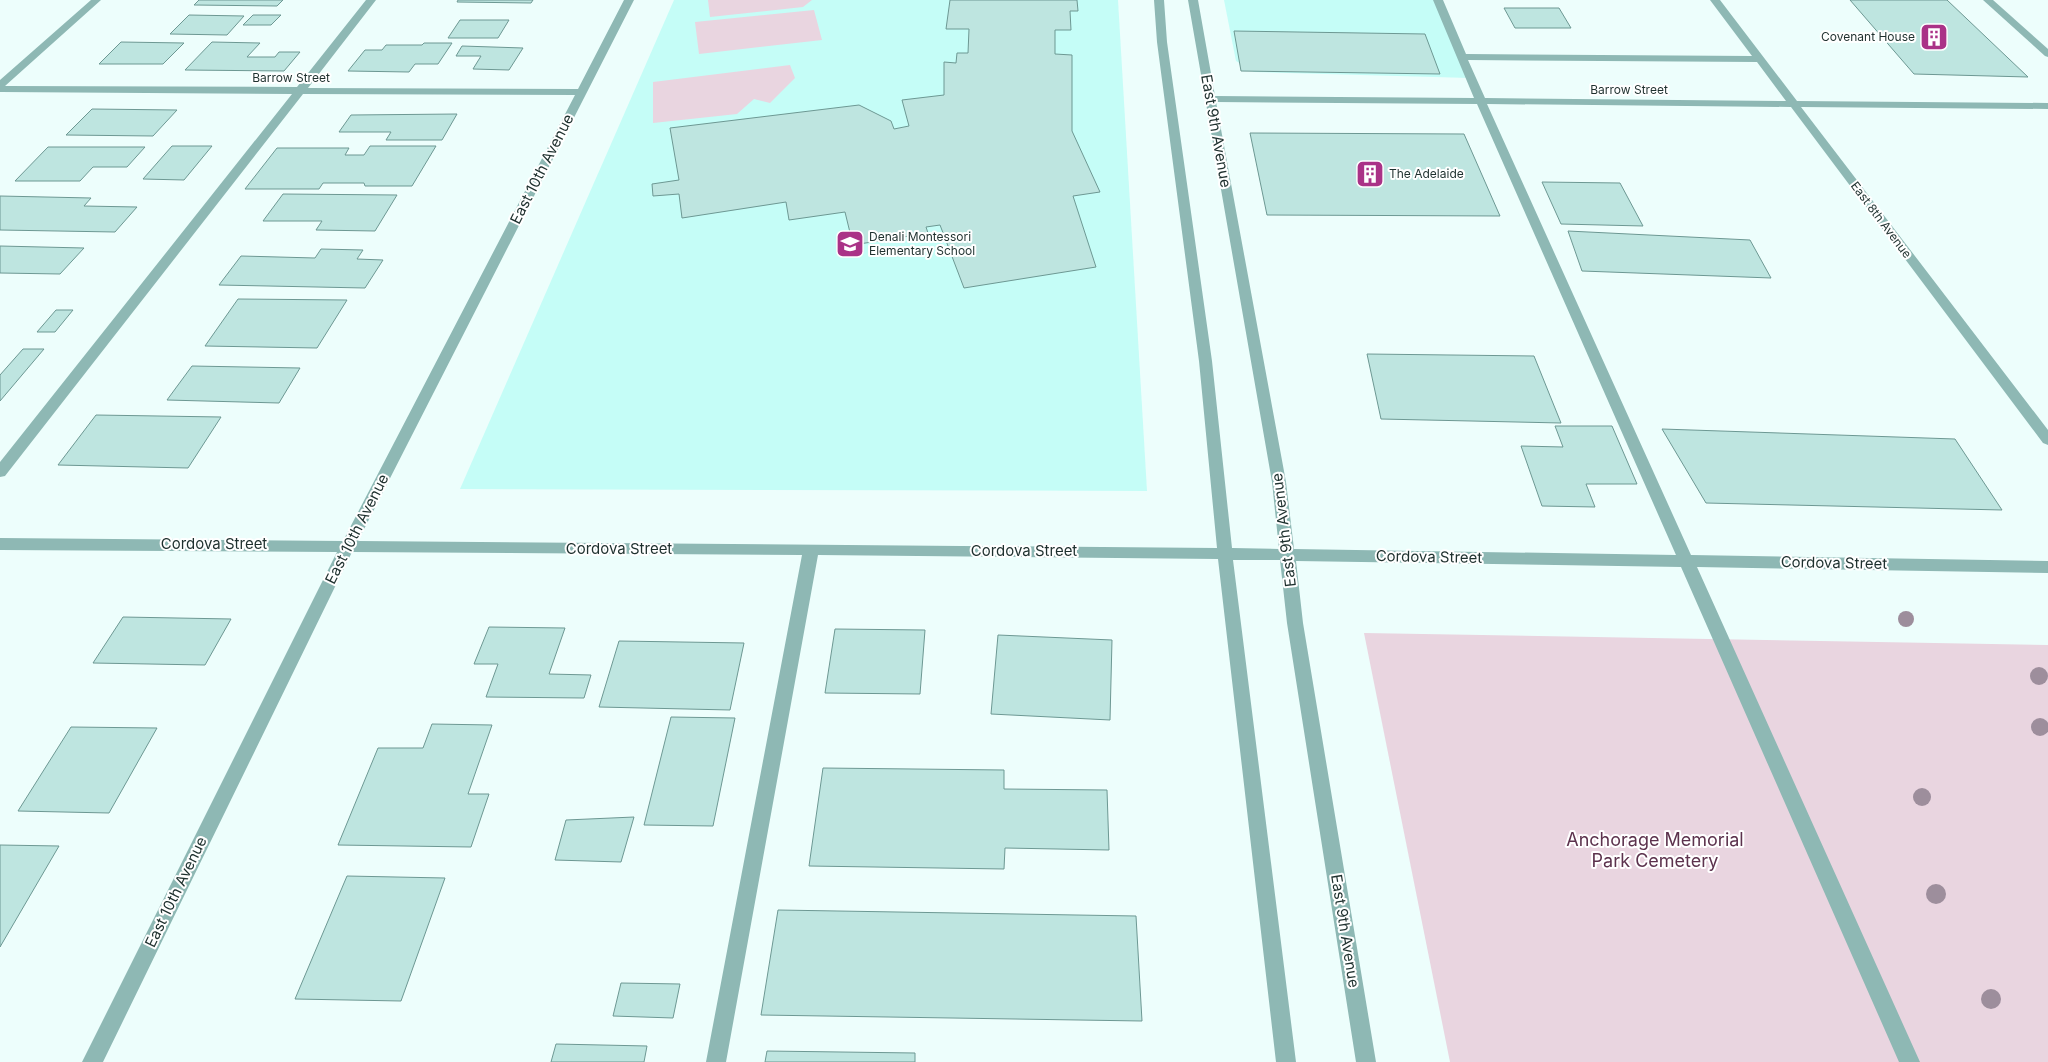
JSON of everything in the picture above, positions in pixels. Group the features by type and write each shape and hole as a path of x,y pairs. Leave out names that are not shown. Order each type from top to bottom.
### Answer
{"street":[{"path":"0,87 96,0"},
{"path":"0,472 372,0"},
{"name":"East 10th Avenue","path":"92,1062 348,545 629,0"},
{"path":"1158,0 1162,42 1200,314 1219,481 1225,554 1286,1062"},
{"name":"East 9th Avenue","path":"1193,0 1279,482 1296,633 1366,1062"},
{"path":"1438,0 1481,102 1910,1062"},
{"name":"East 8th Avenue","path":"1715,0 2048,440"},
{"path":"1988,0 2048,54"},
{"path":"1462,57 1760,59"},
{"name":"Barrow Street","path":"0,87 581,92"},
{"name":"Barrow Street","path":"1210,99 2048,106"},
{"name":"Cordova Street","path":"0,544 348,545 538,549 1287,554 2048,566"},
{"path":"716,1062 811,550"}],"shaded area":[{"name":"Denali Montessori Elementary School","path":"674,0 1118,0 1147,491 460,489"},
{"path":"1224,0 1436,0 1470,78 1254,72 1236,61"}],"green space":[{"path":"708,0 812,0 803,7 710,17"},
{"path":"814,10 822,40 699,54 695,22"},
{"path":"790,65 795,78 770,103 754,99 737,114 653,123 653,82"},
{"name":"Anchorage Memorial Park Cemetery","path":"1364,633 2048,645 2048,1062 1450,1062"}],"building":[{"path":"199,0 283,0 277,6 194,5"},
{"path":"458,0 533,0 531,3 457,2"},
{"name":"Denali Montessori Elementary School","path":"950,0 1077,0 1078,11 1070,11 1071,30 1055,30 1055,54 1072,55 1072,131 1100,192 1073,196 1096,267 964,288 940,225 926,227 928,233 853,245 845,212 789,220 786,202 682,218 679,194 653,196 652,184 679,180 670,128 859,105 891,121 894,129 909,126 902,100 944,95 944,62 956,63 957,53 968,53 969,29 946,29"},
{"name":"Covenant House","path":"1850,0 1947,0 2028,77 1914,74"},
{"path":"1504,8 1559,8 1571,28 1515,28"},
{"path":"189,15 244,16 227,35 170,34"},
{"path":"253,15 281,15 271,25 243,25"},
{"path":"460,20 509,20 498,38 448,38"},
{"path":"1234,31 1425,34 1440,74 1241,71"},
{"path":"121,42 184,43 163,64 99,64"},
{"path":"212,42 260,43 247,57 275,57 279,52 300,52 284,71 185,70"},
{"path":"424,43 452,43 438,64 415,64 409,72 348,71 365,50 382,50 386,45 422,45"},
{"path":"462,46 523,48 509,70 473,69 481,56 456,56"},
{"path":"92,109 177,110 153,136 66,135"},
{"path":"457,114 442,140 386,140 391,132 339,132 351,115"},
{"name":"The Adelaide","path":"1250,133 1464,134 1500,216 1267,215"},
{"path":"172,146 212,146 184,180 143,179"},
{"path":"370,146 436,146 412,186 365,186 364,183 323,183 319,189 245,189 277,148 349,148 345,155 364,155"},
{"path":"48,147 145,147 127,167 93,167 80,181 15,181"},
{"path":"1542,182 1620,183 1643,226 1561,224"},
{"path":"283,194 397,195 375,231 316,230 322,221 263,221"},
{"path":"0,196 91,198 84,206 137,207 115,232 0,230"},
{"path":"1568,231 1750,240 1771,278 1582,271"},
{"path":"0,246 84,248 60,274 0,273"},
{"path":"321,249 363,250 357,259 383,260 365,288 219,285 241,256 315,258"},
{"path":"238,299 347,300 317,348 205,346"},
{"path":"56,310 73,310 55,332 37,332"},
{"path":"23,349 44,349 0,401 0,375"},
{"path":"1367,354 1534,356 1561,423 1381,419"},
{"path":"192,366 300,368 279,403 167,400"},
{"path":"96,415 221,417 188,468 58,465"},
{"path":"1555,426 1612,426 1637,484 1586,484 1595,507 1542,506 1521,446 1563,447"},
{"path":"1662,429 1955,439 2002,510 1706,503"},
{"path":"123,617 231,619 205,665 93,663"},
{"path":"489,627 565,628 549,674 591,675 584,698 486,697 498,664 474,664"},
{"path":"835,629 925,630 920,694 825,693"},
{"path":"998,635 1112,640 1110,720 991,714"},
{"path":"619,641 744,643 730,710 599,707"},
{"path":"671,717 735,718 713,826 644,825"},
{"path":"432,724 492,725 468,794 489,794 471,847 338,845 378,748 423,748"},
{"path":"71,727 157,728 109,813 18,811"},
{"path":"823,768 1004,770 1004,789 1107,790 1109,850 1005,848 1004,869 809,866"},
{"path":"634,817 621,862 555,860 566,820"},
{"path":"0,845 59,846 0,947"},
{"path":"347,876 445,878 401,1001 295,999"},
{"path":"778,910 1136,916 1142,1021 761,1015"},
{"path":"621,983 680,984 673,1018 613,1016"},
{"path":"556,1044 647,1046 644,1062 551,1062"},
{"path":"767,1051 915,1053 915,1062 765,1062"}],"place":[{"name":"Covenant House","path":"1934,37"},
{"name":"The Adelaide","path":"1370,174"},
{"name":"Denali Montessori Elementary School","path":"850,244"}]}
